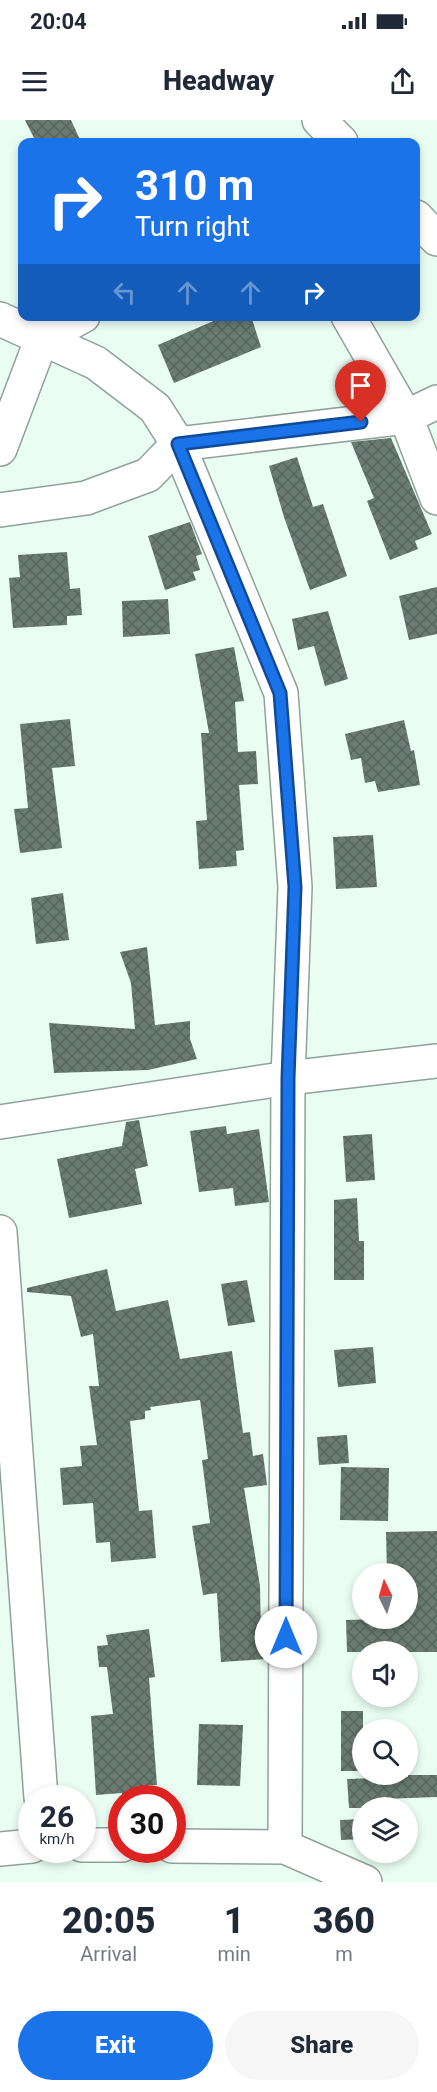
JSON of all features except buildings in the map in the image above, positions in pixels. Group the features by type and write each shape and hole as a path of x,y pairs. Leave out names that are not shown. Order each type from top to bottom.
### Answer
{"street":[{"path":"319,120 337,138"},
{"path":"420,221 437,239"},
{"path":"0,319 105,369 155,408 178,444 280,693 295,887 288,1078 285,1847"},
{"path":"0,449 42,338 74,321"},
{"path":"351,321 406,417 437,498"},
{"path":"0,510 86,498 148,475 178,444 406,417 437,402"},
{"path":"0,1122 288,1078 437,1061"},
{"path":"0,1232 40,1785"},
{"path":"186,1846 285,1847 365,1882"},
{"path":"0,1849 18,1847"}],"route":[{"path":"286,1637 288,1078 295,887 280,693 178,444 361,422"}]}
